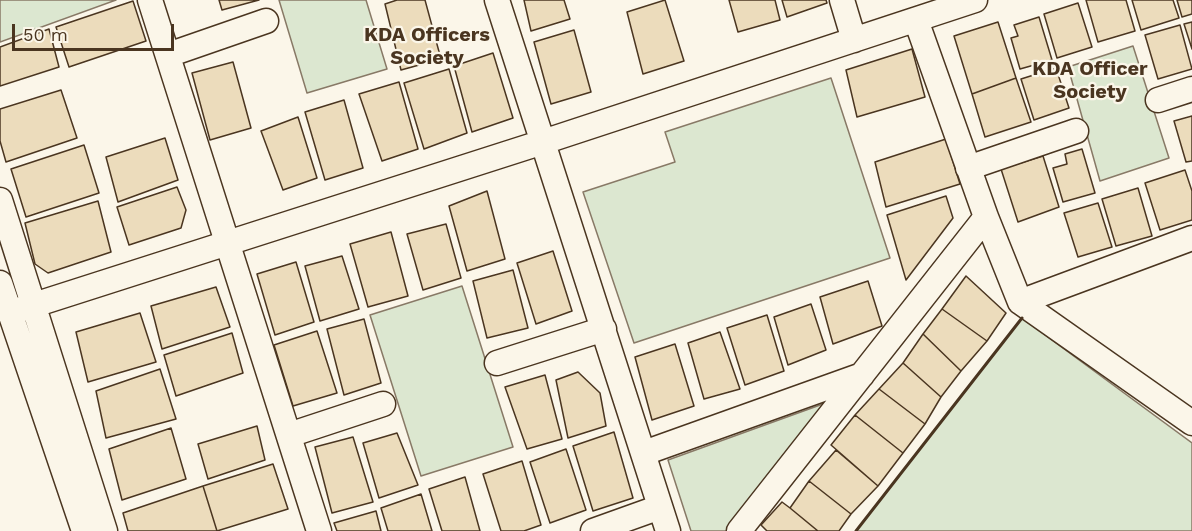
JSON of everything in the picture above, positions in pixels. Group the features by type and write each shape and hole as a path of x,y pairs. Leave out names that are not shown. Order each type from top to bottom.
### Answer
{"street":[{"path":"150,0 229,242 319,531"},
{"path":"497,0 668,531"},
{"path":"842,0 854,40"},
{"path":"9,313 543,142 975,0"},
{"path":"916,20 986,217 1020,302 1192,423"},
{"path":"168,55 266,21"},
{"path":"1158,100 1192,89"},
{"path":"968,168 1077,131"},
{"path":"0,200 105,531"},
{"path":"739,531 986,217"},
{"path":"1020,302 1192,238"},
{"path":"0,283 84,531"},
{"path":"497,363 604,329"},
{"path":"644,453 862,374"},
{"path":"289,435 383,404"},
{"path":"593,531 660,507"}],"green space":[{"path":"0,0 116,0 0,42"},
{"path":"279,0 366,0 387,69 307,93"},
{"path":"1133,46 1169,158 1100,181 1068,67"},
{"path":"831,78 890,258 634,343 583,192 675,162 665,132"},
{"path":"462,286 513,447 421,476 370,315"},
{"path":"1022,318 1192,443 1192,531 856,531"},
{"path":"845,396 739,531 691,531 668,460"}],"building":[{"path":"219,0 259,0 222,10"},
{"path":"397,0 425,0 441,59 401,70 385,4"},
{"path":"524,0 564,0 570,19 531,31"},
{"path":"665,0 684,61 643,74 627,12"},
{"path":"729,0 775,0 780,20 738,32"},
{"path":"782,0 826,0 827,3 787,17"},
{"path":"1086,0 1126,0 1135,31 1098,42"},
{"path":"1132,0 1173,0 1179,18 1141,30"},
{"path":"1177,0 1192,0 1192,14 1182,17"},
{"path":"133,1 146,41 69,67 56,27"},
{"path":"1078,3 1092,47 1057,58 1044,14"},
{"path":"1039,17 1052,60 1020,69 1011,38 1018,36 1014,25"},
{"path":"998,22 1016,78 972,94 954,36"},
{"path":"1192,22 1192,49 1184,24"},
{"path":"1180,25 1192,69 1158,79 1145,35"},
{"path":"49,29 59,67 0,86 0,47"},
{"path":"574,30 591,92 551,104 534,42"},
{"path":"912,49 925,97 857,117 846,70"},
{"path":"493,53 513,118 472,132 454,66"},
{"path":"233,62 251,128 210,140 192,73"},
{"path":"1056,68 1069,108 1034,120 1021,79"},
{"path":"449,69 467,133 424,149 404,83"},
{"path":"1016,78 1031,122 985,137 972,94"},
{"path":"399,82 418,149 382,161 359,94"},
{"path":"61,90 77,138 6,162 0,141 0,109"},
{"path":"344,100 363,168 325,180 305,112"},
{"path":"1192,116 1192,161 1186,162 1174,121"},
{"path":"298,117 317,178 283,190 261,131"},
{"path":"165,138 178,180 118,202 106,157"},
{"path":"946,139 960,184 886,207 875,162"},
{"path":"84,145 99,193 26,217 11,169"},
{"path":"1082,149 1095,193 1063,202 1053,168 1067,164 1065,154"},
{"path":"1043,156 1059,207 1018,222 1001,169"},
{"path":"1185,170 1192,191 1192,220 1160,230 1145,183"},
{"path":"177,187 186,210 181,228 129,245 117,207"},
{"path":"1138,188 1152,236 1116,246 1102,199"},
{"path":"487,191 505,259 467,271 449,206"},
{"path":"946,196 953,218 906,280 887,215"},
{"path":"98,201 111,252 48,273 35,264 25,223"},
{"path":"1098,203 1112,247 1078,257 1064,213"},
{"path":"446,224 461,278 423,290 407,234"},
{"path":"391,232 408,296 368,307 350,244"},
{"path":"553,251 572,311 536,324 517,263"},
{"path":"342,256 359,309 320,321 305,266"},
{"path":"296,262 314,322 275,335 257,274"},
{"path":"513,270 528,328 487,338 473,281"},
{"path":"966,276 1006,313 987,341 942,309"},
{"path":"868,281 882,326 833,344 820,297"},
{"path":"216,287 230,327 162,349 151,306"},
{"path":"811,304 826,350 788,365 774,317"},
{"path":"942,309 987,341 961,371 923,334"},
{"path":"140,313 156,362 88,382 76,332"},
{"path":"767,315 784,371 745,385 727,328"},
{"path":"364,319 381,383 344,395 327,329"},
{"path":"317,331 337,393 293,406 274,345"},
{"path":"720,332 740,389 704,399 688,343"},
{"path":"232,333 243,373 176,396 164,355"},
{"path":"923,334 961,371 941,397 903,363"},
{"path":"675,344 694,406 652,420 635,357"},
{"path":"903,363 941,397 925,424 879,389"},
{"path":"160,369 176,419 106,438 96,391"},
{"path":"578,372 600,393 606,426 568,438 556,380"},
{"path":"545,375 562,439 527,449 505,387"},
{"path":"879,389 925,424 903,453 855,415"},
{"path":"855,415 903,453 878,486 831,445"},
{"path":"257,426 265,460 208,479 198,444"},
{"path":"171,428 186,479 122,500 109,449"},
{"path":"614,432 633,498 593,511 573,446"},
{"path":"397,433 418,485 379,498 363,443"},
{"path":"353,437 373,502 332,513 315,447"},
{"path":"566,449 586,510 550,523 530,462"},
{"path":"836,450 878,486 851,514 809,481"},
{"path":"522,461 541,525 524,531 501,531 483,474"},
{"path":"273,464 288,509 217,531 203,486"},
{"path":"465,477 480,531 442,531 429,489"},
{"path":"809,481 851,514 839,531 818,531 790,508"},
{"path":"203,486 217,531 128,531 123,513"},
{"path":"421,494 432,531 388,531 381,508"},
{"path":"782,502 818,531 767,531 761,525"},
{"path":"376,511 381,531 337,531 334,523"}],"wall":[{"path":"856,531 1022,318"}],"district":[{"name":"KDA Officers Society","path":"427,46"},
{"name":"KDA Officer Society","path":"1090,80"}]}
